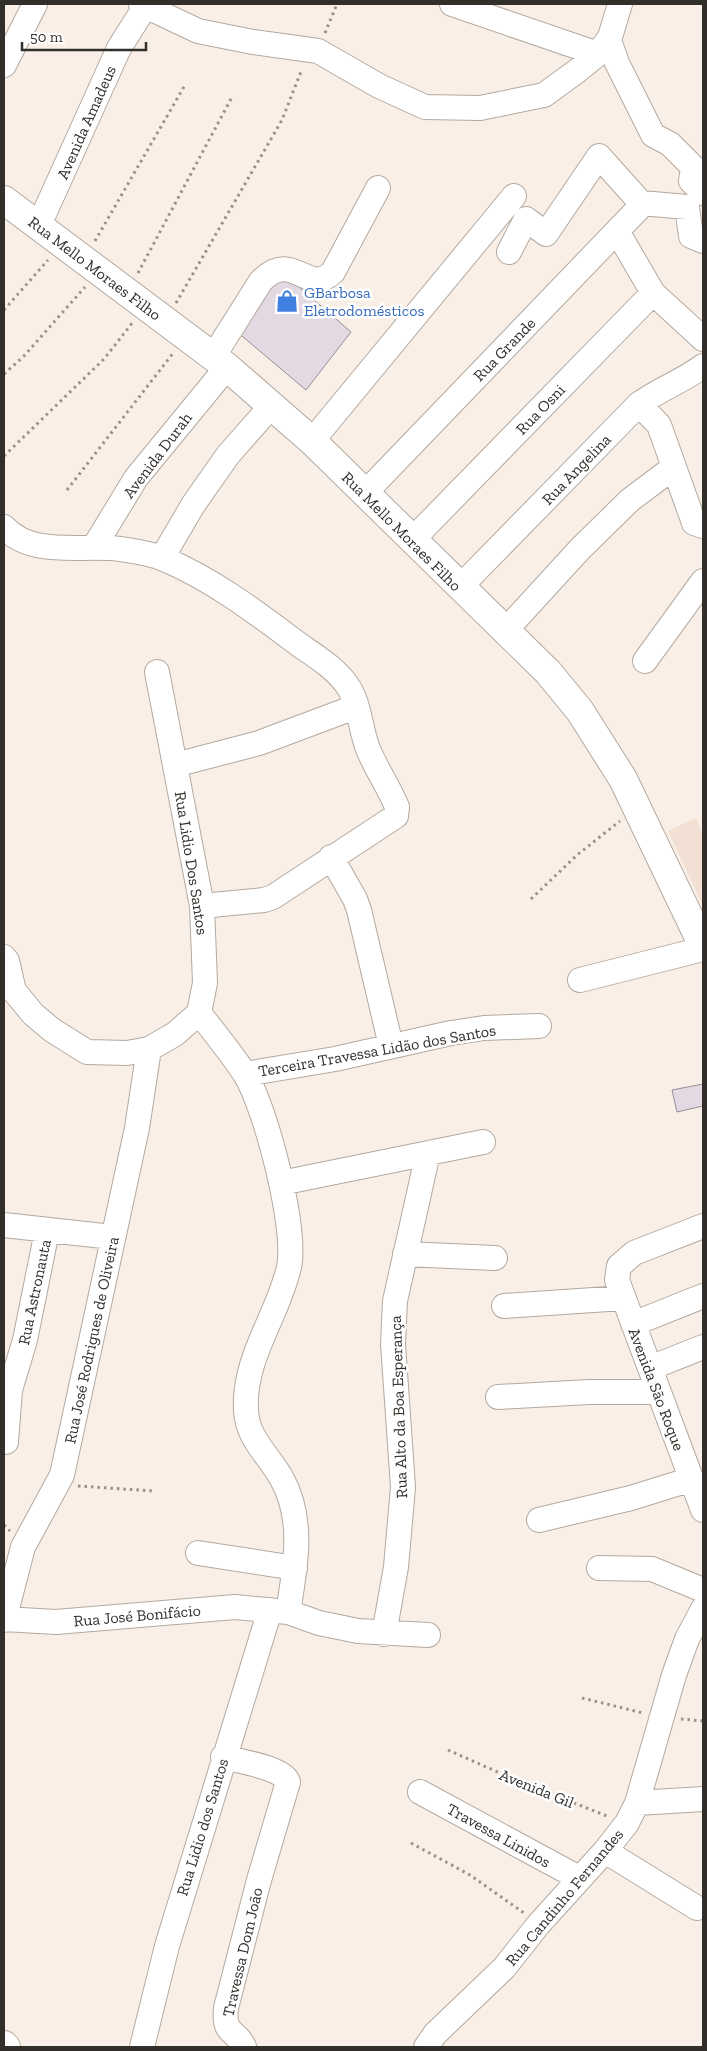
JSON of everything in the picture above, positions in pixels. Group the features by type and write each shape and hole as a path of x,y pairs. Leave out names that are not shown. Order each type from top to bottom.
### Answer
{"main road":[{"name":"Rua Mello Moraes Filho","path":"4,200 42,219 127,291 220,362 272,405 312,441 364,494 419,533 460,587 509,626 580,710 602,744 639,811 703,948"}],"street":[{"path":"4,65 35,4"},
{"path":"452,4 603,47 617,63 653,135 670,144 693,167 691,181 695,200 691,236 703,241"},
{"path":"143,5 198,31 314,51 379,86 425,107 480,108 544,95 603,47 620,4"},
{"name":"Avenida Amadeus","path":"42,219 119,48 143,5"},
{"path":"509,252 526,219 546,234 600,156 642,203 695,200"},
{"name":"Avenida Durah","path":"94,547 136,478 220,362 261,281 270,272 288,268 314,280 321,280 332,272 378,188"},
{"path":"312,441 514,196"},
{"name":"Rua Grande","path":"364,494 642,203"},
{"path":"617,231 653,293 703,339"},
{"name":"Rua Osni","path":"419,533 653,293"},
{"name":"Rua Angelina","path":"460,587 639,404 653,394 683,380 703,366"},
{"path":"639,404 659,425 694,523 703,526"},
{"path":"162,558 193,504 228,455 272,405"},
{"path":"509,626 580,549 624,506 674,467"},
{"path":"4,530 20,540 40,546 94,547 140,552 162,558 211,583 318,658 347,685 368,749 396,804 397,814 395,818 264,900 202,906"},
{"path":"645,661 703,581"},
{"name":"Rua Lidio Dos Santos","path":"157,672 202,906 205,983 199,1013"},
{"path":"175,765 259,743 355,707"},
{"path":"331,857 359,910 390,1046"},
{"path":"580,980 703,948"},
{"path":"4,957 7,961 14,991 33,1014 52,1030 86,1052 127,1053 149,1049 175,1034 199,1013 245,1074 267,1123 281,1183 288,1228 289,1266 249,1370 246,1391 249,1431 282,1479 294,1511 295,1568 279,1611 319,1623 358,1631 384,1634 428,1635"},
{"name":"Terceira Travessa Lidão dos Santos","path":"245,1074 335,1059 390,1046 484,1028 539,1026"},
{"name":"Rua José Rodrigues de Oliveira","path":"4,1620 23,1547 39,1514 58,1485 62,1475 137,1128 149,1049"},
{"path":"281,1183 483,1142"},
{"name":"Rua Alto da Boa Esperança","path":"384,1634 396,1567 404,1487 393,1344 395,1301 428,1153"},
{"path":"4,1225 112,1237"},
{"name":"Avenida São Roque","path":"703,1226 634,1253 619,1266 616,1280 703,1510"},
{"name":"Rua Astronauta","path":"6,1442 10,1390 25,1340 47,1231"},
{"path":"405,1254 495,1258"},
{"path":"633,1324 703,1296"},
{"path":"504,1306 623,1298"},
{"path":"650,1368 703,1347"},
{"path":"498,1396 589,1392 659,1392"},
{"path":"539,1520 631,1498 692,1479"},
{"path":"198,1553 295,1568"},
{"path":"599,1568 652,1569 703,1590"},
{"name":"Rua José Bonifácio","path":"4,1620 56,1622 213,1607 279,1611"},
{"name":"Rua Candinho Fernandes","path":"426,2047 435,2034 504,1968 538,1925 605,1851 632,1813 686,1639 703,1609"},
{"name":"Rua Lidio dos Santos","path":"142,2047 167,1946 223,1757 279,1611"},
{"name":"Travessa Dom João","path":"223,1757 276,1771 287,1778 288,1785 259,1880 225,2017 227,2028 244,2047"},
{"name":"Travessa Linidos","path":"420,1792 579,1878"},
{"path":"632,1813 703,1799"},
{"path":"605,1851 697,1908"}],"path":[{"path":"172,309 282,120 337,4"},
{"path":"94,241 185,85"},
{"path":"127,291 177,202 232,97"},
{"path":"4,310 50,256"},
{"path":"4,374 24,356 88,284"},
{"path":"4,456 104,359 135,320"},
{"path":"67,490 176,349"},
{"path":"531,900 577,855 619,822 639,811"},
{"path":"58,1485 154,1490"},
{"path":"582,1698 646,1714"},
{"name":"Avenida Gil","path":"448,1750 511,1778 632,1813"},
{"path":"411,1843 470,1875 538,1925"}],"shaded area":[{"path":"696,818 703,834 703,906 668,831"}],"building":[{"name":"GBarbosa Eletrodomésticos","path":"282,272 351,332 306,390 236,331"},
{"path":"703,1084 703,1106 677,1112 672,1090"}],"place":[{"name":"GBarbosa Eletrodomésticos","path":"287,301"}]}
